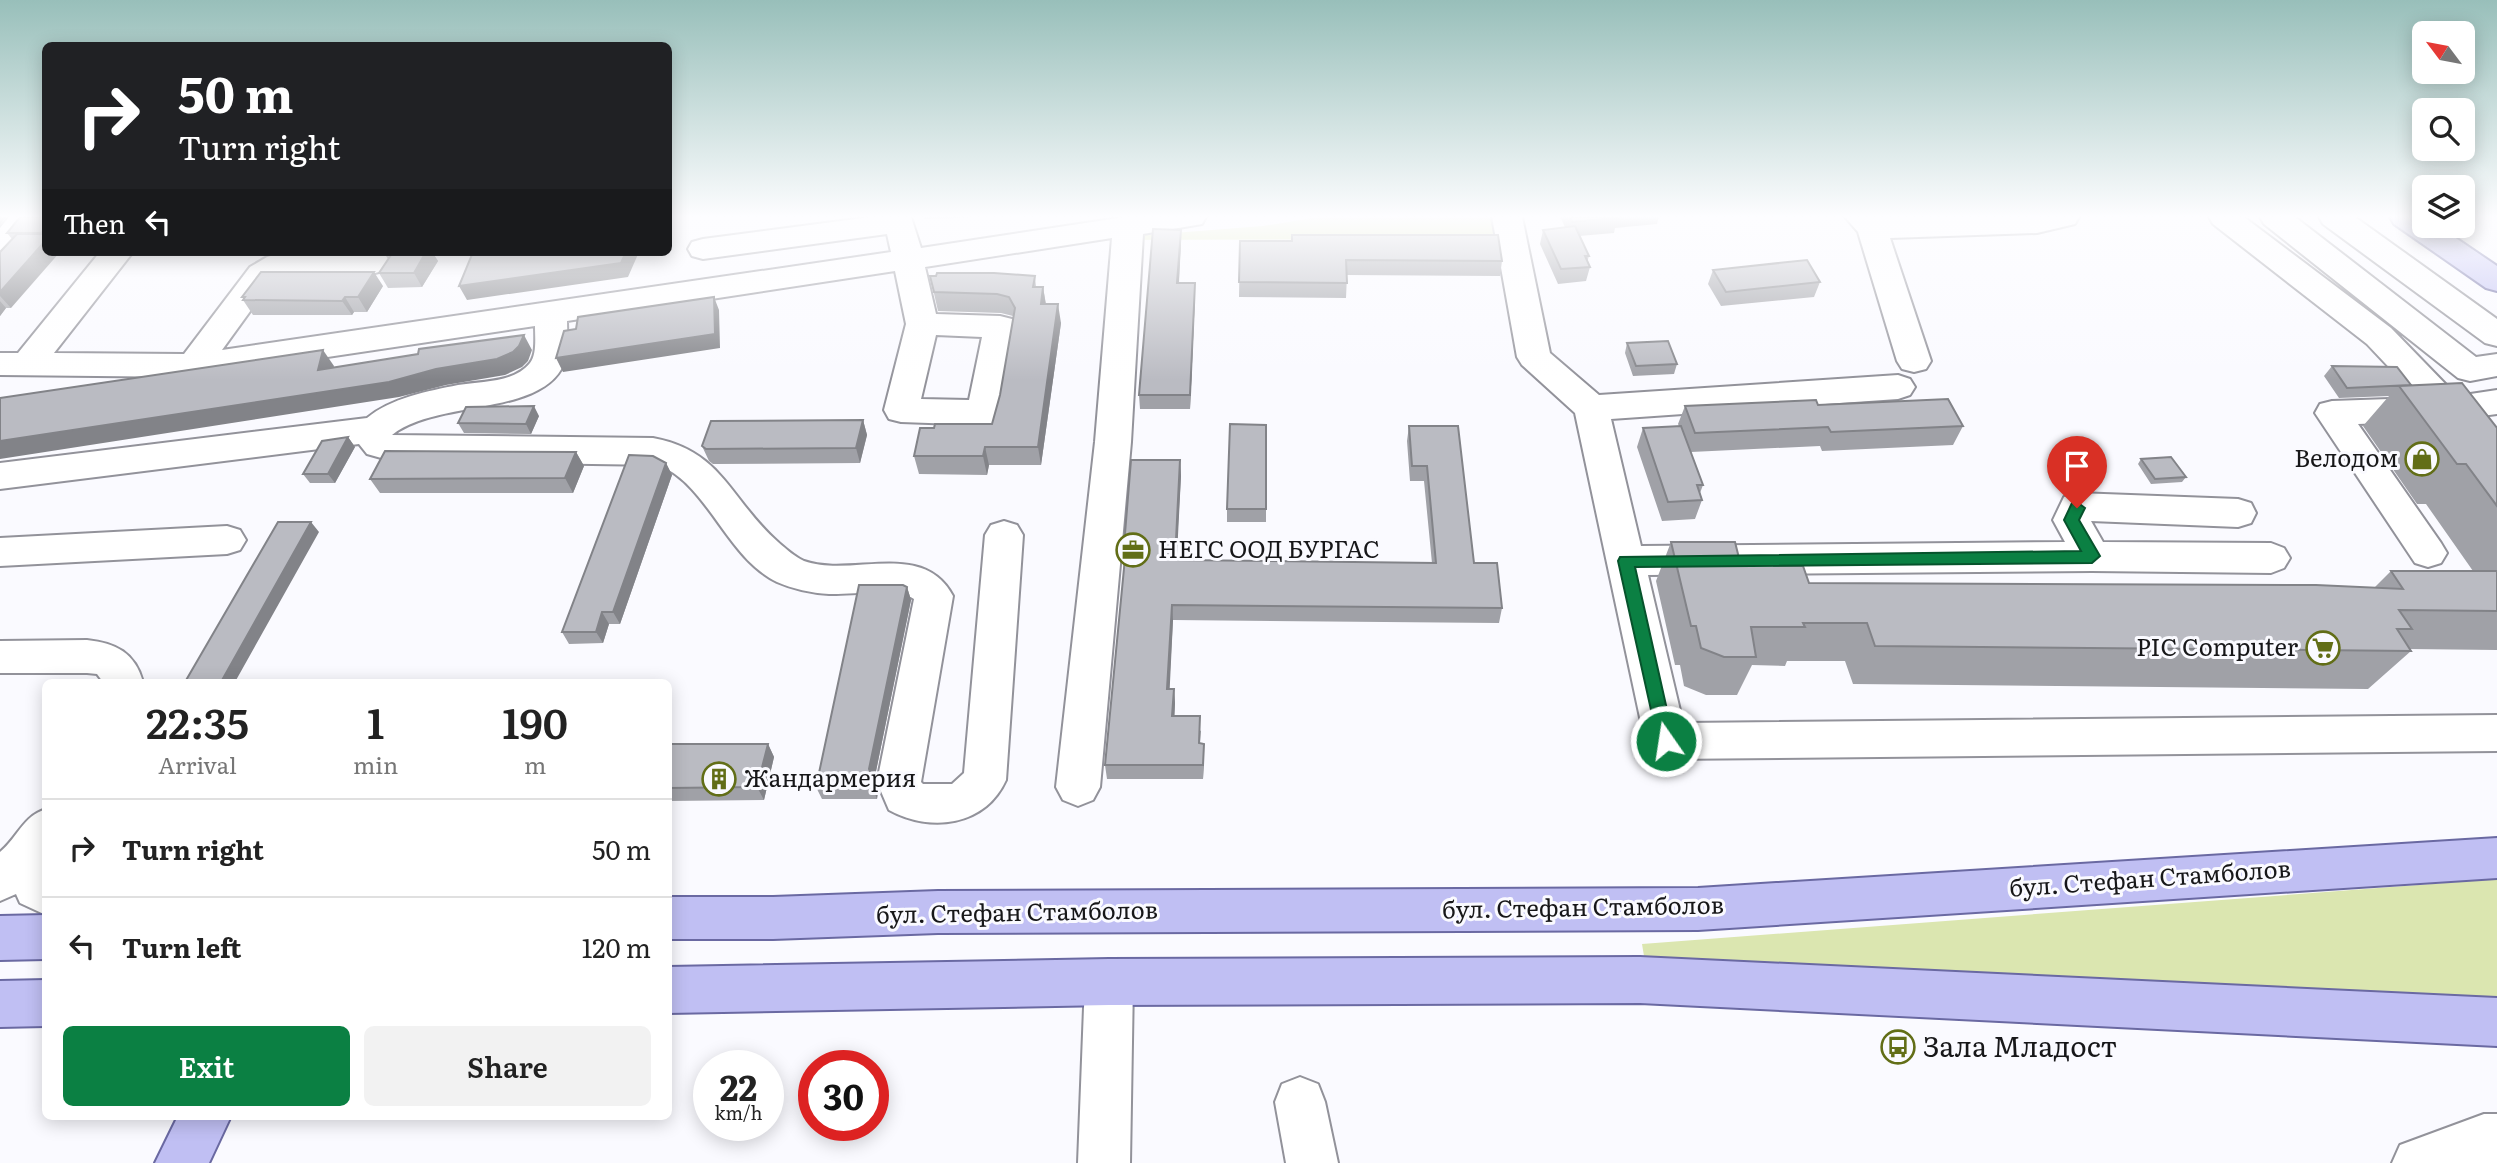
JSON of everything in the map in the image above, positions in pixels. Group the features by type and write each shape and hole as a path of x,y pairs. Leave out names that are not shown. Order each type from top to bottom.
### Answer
{"main road":[{"name":"бул. Стефан Стамболов","path":"672,918 773,918 938,912 1698,909 2497,858"},
{"path":"672,935 773,918"},
{"path":"0,937 42,937"},
{"path":"672,990 1109,982 1640,980 2497,1022"},
{"path":"0,1004 42,1003"},
{"path":"181,1163 204,1120"}],"street":[{"path":"14,364 99,271"},
{"path":"193,366 266,271"},
{"path":"688,291 695,271"},
{"path":"14,364 193,366 823,271"},
{"path":"910,271 922,324"},
{"path":"1078,787 1113,442 1125,271"},
{"path":"1517,271 1534,357 1591,408 1666,741 2497,733"},
{"path":"1591,408 1906,374 1879,271"},
{"path":"2294,271 2379,336 2449,409 2497,474"},
{"path":"2343,271 2470,370 2497,365"},
{"path":"2408,271 2497,335"},
{"path":"0,477 374,430 395,414 411,408 516,388 531,382 544,372 550,363 551,312"},
{"path":"2428,552 2332,413 2449,409 2497,402"},
{"path":"374,430 373,438 380,445 392,448 653,451 669,454 685,461 697,472 765,555 781,568 801,576 832,580 914,581 929,588 934,596 899,782 904,797 913,803 959,802 985,780 1004,535"},
{"path":"2092,556 2072,520 2077,508 2238,513"},
{"path":"0,552 227,540"},
{"path":"1626,561 2092,556 2271,558"},
{"path":"0,657 79,657 108,660 121,673 122,679"},
{"path":"1104,1163 1109,982"},
{"path":"1300,1102 1312,1163"},
{"path":"2418,1163 2484,1140 2497,1140"}],"green space":[{"path":"2497,879 2497,1001 1644,956 1642,944"}],"building":[{"path":"0,271 18,271 0,292"},
{"path":"380,271 415,271 414,273"},
{"path":"465,271 563,271 459,286"},
{"path":"1149,271 1178,271 1177,283 1195,283 1190,395 1139,395"},
{"path":"1239,271 1346,271 1347,283 1239,282"},
{"path":"1714,271 1814,271 1820,282 1726,292"},
{"path":"261,272 374,272 358,297 345,297 342,301 243,300 245,297 242,297"},
{"path":"937,273 1035,276 1033,287 1043,287 1041,304 1058,304 1038,447 985,447 983,456 914,456 920,428 934,428 935,424 992,424 1000,395 1015,308 1009,297 997,294 934,292 930,276 936,276"},
{"path":"714,297 715,334 556,358 564,331 576,329 578,317"},
{"path":"524,335 513,352 497,359 436,369 389,382 0,441 0,398 323,350 318,370 418,354 419,349"},
{"path":"1668,341 1677,364 1636,366 1627,343"},
{"path":"2332,366 2397,367 2411,385 2347,388"},
{"path":"2462,383 2497,428 2497,506 2466,464 2457,464 2399,386"},
{"path":"1948,399 1963,426 1831,432 1828,427 1695,433 1685,406 1816,400 1818,405"},
{"path":"534,406 526,424 458,423 466,407"},
{"path":"863,420 856,448 706,449 702,446 711,421"},
{"path":"1230,424 1266,425 1266,509 1227,509"},
{"path":"1409,426 1458,426 1474,563 1497,563 1502,608 1172,605 1167,689 1174,689 1172,716 1200,716 1199,743 1204,744 1203,765 1105,765 1125,558 1131,460 1180,460 1175,560 1436,563 1427,466 1412,466"},
{"path":"1681,426 1703,485 1697,485 1702,500 1668,502 1643,428"},
{"path":"348,437 328,474 303,474 322,441"},
{"path":"385,451 576,452 565,478 370,479"},
{"path":"629,455 653,456 666,463 613,612 602,612 596,632 562,632"},
{"path":"2171,457 2186,477 2155,479 2141,459"},
{"path":"278,522 311,522 223,679 187,679"},
{"path":"1671,542 1735,542 1739,558 1772,559 1774,566 1803,566 1809,583 2316,585 2403,589 2391,571 2497,571 2497,611 2399,610 2412,629 2397,629 2411,651 1875,646 1867,623 1803,623 1805,627 1751,627 1756,657 1724,657 1701,648 1696,626 1691,626"},
{"path":"859,585 907,587 869,769 873,779 872,786 816,787"},
{"name":"Жандармерия","path":"672,744 768,744 757,787 672,788"}],"place":[{"name":"Велодом","path":"2422,459"},
{"name":"НЕГС ООД БУРГАС","path":"1133,550"},
{"name":"PIC Computer","path":"2323,648"},
{"name":"Жандармерия","path":"719,779"},
{"name":"Зала Младост","path":"1898,1047"}],"route":[{"path":"1666,741 1626,561 2092,556 2072,520 2077,508"}]}
